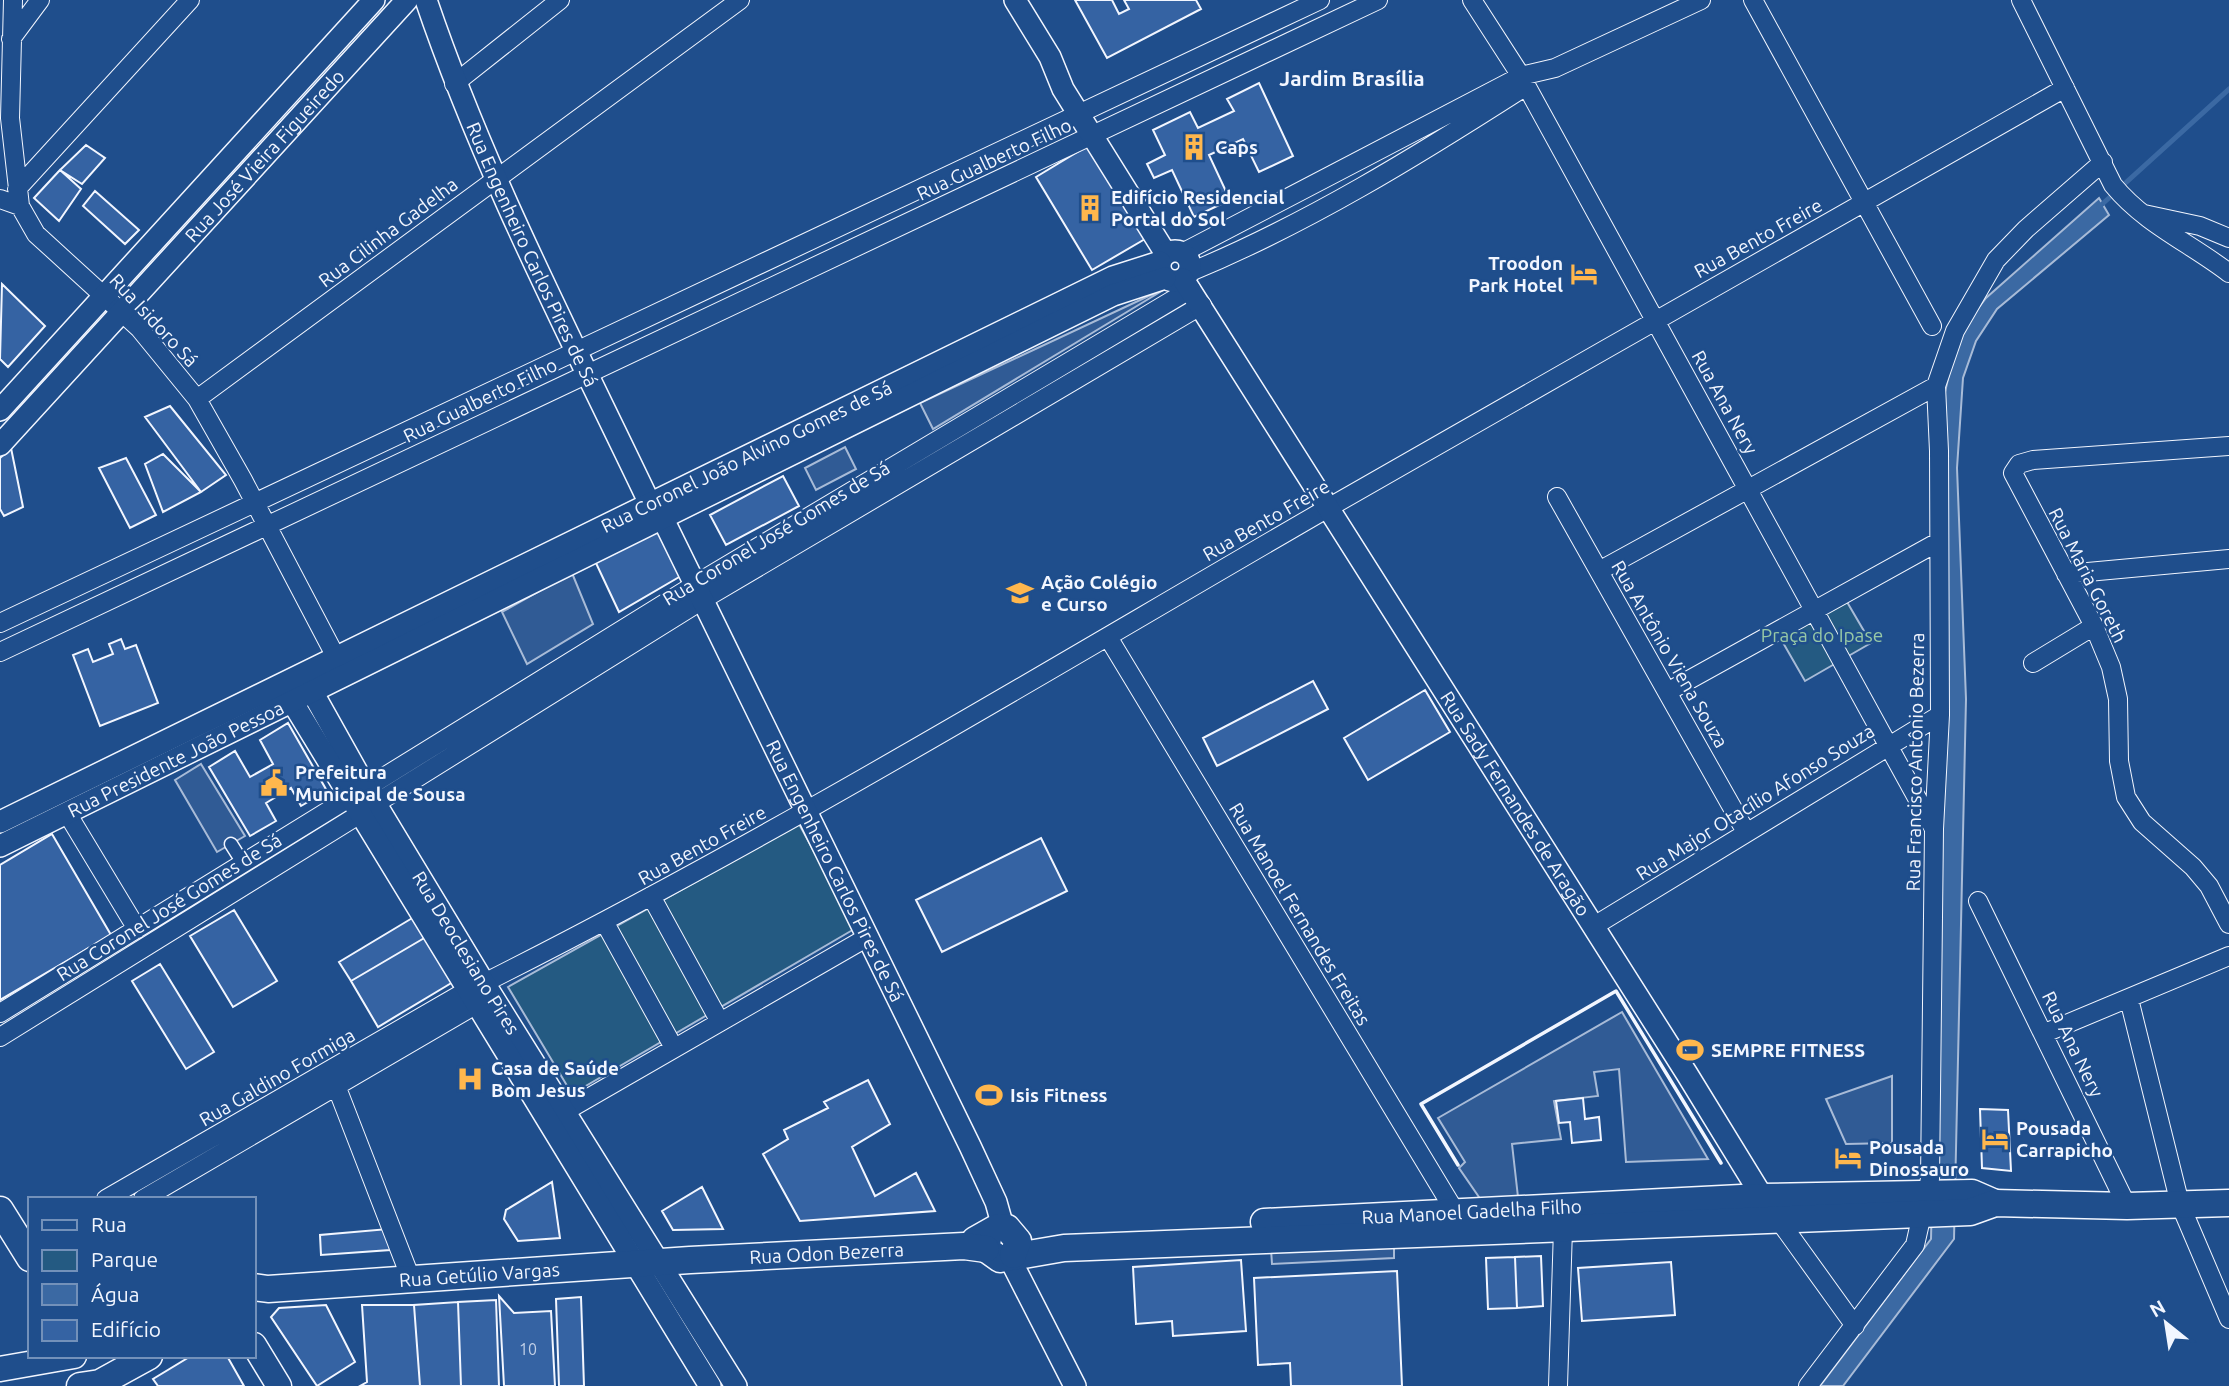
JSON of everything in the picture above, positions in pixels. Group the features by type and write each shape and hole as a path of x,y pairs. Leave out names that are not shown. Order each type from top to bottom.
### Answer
{"main road":[{"name":"Rua Manoel Gadelha Filho","path":"997,1244 1050,1233 1761,1197 1931,1204"},
{"path":"1931,1204 2127,1206 2229,1203"},
{"name":"Rua Manoel Gadelha Filho","path":"997,1244 1064,1248 1563,1229 1777,1219 1931,1204"},
{"path":"0,1210 28,1249"},
{"name":"Rua Odon Bezerra","path":"690,1260 997,1244"},
{"name":"Rua Getúlio Vargas","path":"259,1292 690,1260"},
{"path":"256,1348 279,1386"},
{"path":"0,1369 63,1358"},
{"path":"85,1358 94,1385 145,1358"}],"street":[{"name":"Rua Isidoro Sá","path":"13,0 10,118 19,198 36,233 122,313 172,365 197,399 343,665"},
{"path":"10,39 40,0"},
{"path":"0,199 19,198 190,0"},
{"name":"Rua José Vieira Figueiredo","path":"0,410 374,0"},
{"name":"Rua José Vieira Figueiredo","path":"0,445 407,0"},
{"name":"Rua Engenheiro Carlos Pires de Sá","path":"426,0 454,84 495,178 651,513 700,592 804,813 989,1185 997,1244 1075,1386"},
{"path":"454,84 560,0"},
{"name":"Rua Cilinha Gadelha","path":"197,399 740,0"},
{"path":"1000,0 1042,67 1063,89 1080,114"},
{"path":"1015,0 1050,57 1063,89"},
{"name":"Rua Gualberto Filho","path":"0,623 1320,0"},
{"name":"Rua Gualberto Filho","path":"0,652 1275,48 1352,5 1378,0"},
{"name":"Rua Ana Nery","path":"1472,0 1523,81 1656,319 1886,746 1934,829"},
{"path":"1180,274 1523,81 1701,0"},
{"path":"1752,0 1932,326"},
{"path":"2021,0 2113,185 2128,203 2171,237 2229,273"},
{"path":"1265,26 1275,48"},
{"path":"1180,274 1238,254 1408,162 1523,81"},
{"name":"Rua Bento Freire","path":"476,992 804,813 1656,319 2065,88"},
{"name":"Rua Sady Fernandes de Aragão","path":"1080,114 1594,926 1761,1197 1855,1326"},
{"name":"Rua Francisco Antônio Bezerra","path":"1808,1386 1915,1245 1931,1204 1934,829 1940,715 1936,386 1955,331 1996,260 2026,229 2103,162"},
{"path":"971,165 981,188"},
{"path":"2144,214 2200,226 2229,237"},
{"path":"810,242 820,265"},
{"name":"Rua Coronel João Alvino Gomes de Sá","path":"343,665 990,347 1113,278 1180,274"},
{"name":"Rua Coronel José Gomes de Sá","path":"0,1037 363,801 700,592 1180,274"},
{"path":"1599,570 1936,386"},
{"path":"403,434 412,456"},
{"name":"Rua Maria Goreth","path":"2229,446 2034,460 2019,464 2015,468 2015,480 2094,626 2116,682 2119,761 2126,797 2141,822 2193,867 2209,886 2229,924"},
{"name":"Rua Antônio Viena Souza","path":"1557,497 1669,691 1746,832"},
{"path":"1669,691 1938,542"},
{"path":"2066,574 2229,559"},
{"path":"2033,663 2094,626"},
{"name":"Rua Manoel Fernandes Freitas","path":"1108,637 1455,1213"},
{"name":"Rua Presidente João Pessoa","path":"0,846 343,665"},
{"name":"Rua Deoclesiano Pires","path":"307,683 363,801"},
{"name":"Rua Presidente João Pessoa","path":"0,822 287,693"},
{"name":"Rua Deoclesiano Pires","path":"287,693 363,801 476,992 647,1264"},
{"name":"Rua Major Otacílio Afonso Souza","path":"1594,926 1940,715"},
{"name":"Rua Coronel José Gomes de Sá","path":"0,1013 243,863 363,801"},
{"path":"67,813 137,929"},
{"path":"231,844 243,863"},
{"path":"651,896 720,1022"},
{"name":"Rua Ana Nery","path":"1978,901 2045,1033 2127,1206"},
{"path":"604,923 674,1048"},
{"path":"564,1112 866,938"},
{"path":"2045,1033 2229,956"},
{"name":"Rua Deoclesiano Pires","path":"476,992 564,1112 647,1264"},
{"name":"Rua Galdino Formiga","path":"110,1197 334,1078 476,992"},
{"path":"2129,999 2179,1204 2229,1319"},
{"path":"334,1078 411,1279"},
{"name":"Rua Galdino Formiga","path":"167,1193 334,1078"},
{"path":"1558,1386 1563,1229"},
{"path":"647,1264 710,1386"},
{"path":"647,1264 736,1386"}],"green space":[{"name":"Praça do Ipase","path":"1840,590 1871,643 1805,681 1774,627"},
{"path":"799,824 856,928 572,1094 508,987"}],"shaded area":[{"path":"1170,286 933,429 920,403"},
{"path":"845,447 856,469 816,490 805,468"},
{"path":"572,573 593,624 527,664 502,612"},
{"path":"201,764 245,836 217,852 175,780"},
{"path":"1622,1012 1708,1159 1626,1162 1619,1069 1594,1072 1598,1096 1554,1101 1561,1139 1512,1144 1518,1197 1481,1200 1459,1168 1465,1162 1438,1118"},
{"path":"1892,1076 1892,1143 1846,1144 1826,1099"},
{"path":"1394,1244 1394,1258 1272,1264 1271,1249"}],"water":[{"path":"2099,198 2109,215 1997,309 1976,341 1963,378 1957,468 1966,699 1954,1239 1843,1386 1820,1386 1931,1239 1943,713 1945,392 1958,335 1986,298"}],"building":[{"path":"1075,0 1112,0 1119,14 1129,9 1124,0 1196,0 1201,9 1107,58"},
{"name":"Caps","path":"1259,83 1293,156 1259,172 1243,139 1209,155 1230,200 1194,217 1172,170 1154,178 1147,164 1165,155 1153,130 1190,112 1198,128 1234,111 1227,99"},
{"path":"86,145 105,158 82,184 60,170"},
{"name":"Edifício Residencial Portal do Sol","path":"1089,145 1145,239 1092,270 1036,177"},
{"path":"60,170 81,189 59,221 34,198"},
{"path":"95,191 139,230 125,244 83,206"},
{"path":"2,284 45,326 8,367 0,359"},
{"path":"170,406 226,475 201,492 145,417"},
{"path":"11,448 23,507 4,516 0,509 0,458"},
{"path":"163,454 201,492 163,512 145,464"},
{"path":"126,458 156,515 130,528 99,468"},
{"path":"783,476 799,506 726,545 710,515"},
{"path":"659,530 686,573 619,612 595,561"},
{"path":"121,639 125,649 136,645 158,703 100,726 73,655 88,649 93,662 113,654 109,644"},
{"path":"1313,681 1328,709 1217,766 1203,738"},
{"path":"1425,690 1450,732 1368,780 1344,738"},
{"name":"Prefeitura Municipal de Sousa","path":"288,723 327,791 301,806 291,788 266,803 276,821 250,836 209,767 235,751 250,777 273,764 260,740"},
{"path":"52,834 111,935 0,1000 0,865"},
{"path":"1041,838 1067,891 942,952 916,900"},
{"path":"234,910 277,981 233,1007 190,936"},
{"path":"414,917 426,937 351,981 339,962"},
{"path":"426,937 453,982 378,1027 351,981"},
{"path":"160,964 214,1052 186,1069 132,981"},
{"path":"868,1080 890,1124 852,1147 875,1196 916,1173 935,1211 800,1221 763,1154 788,1139 784,1130 828,1108 824,1102"},
{"path":"1583,1098 1585,1119 1599,1117 1601,1140 1572,1143 1570,1122 1559,1123 1556,1101"},
{"name":"Pousada Carrapicho","path":"1980,1109 2008,1110 2011,1171 1982,1168"},
{"path":"552,1182 560,1238 518,1241 504,1219 506,1210"},
{"path":"702,1187 723,1229 673,1230 662,1211"},
{"path":"388,1229 390,1250 321,1255 320,1235"},
{"path":"1541,1256 1543,1306 1517,1308 1515,1257"},
{"path":"1515,1257 1517,1308 1488,1309 1486,1258"},
{"path":"1241,1260 1246,1331 1173,1336 1172,1321 1136,1324 1133,1267"},
{"path":"1671,1262 1675,1315 1582,1321 1578,1268"},
{"path":"1397,1271 1402,1386 1291,1386 1290,1363 1258,1365 1254,1278"},
{"path":"499,1296 514,1313 551,1311 555,1386 504,1386"},
{"path":"581,1297 584,1386 559,1386 556,1299"},
{"path":"496,1300 499,1386 461,1386 458,1302"},
{"path":"458,1302 461,1386 420,1386 414,1305"},
{"path":"326,1305 355,1362 317,1386 271,1317 279,1308"},
{"path":"362,1305 414,1305 420,1386 360,1386 367,1382"},
{"path":"188,1358 228,1358 244,1386 158,1386 153,1379"}],"waterway":[{"path":"2099,207 2229,89"}],"wall":[{"path":"1458,1165 1421,1104 1616,991 1721,1163"}],"place":[{"name":"Caps","path":"1194,147"},
{"name":"Edifício Residencial Portal do Sol","path":"1090,208"},
{"name":"Troodon Park Hotel","path":"1584,274"},
{"name":"Ação Colégio e Curso","path":"1020,593"},
{"name":"Prefeitura Municipal de Sousa","path":"274,783"},
{"name":"SEMPRE FITNESS","path":"1690,1050"},
{"name":"Casa de Saúde Bom Jesus","path":"470,1079"},
{"name":"Isis Fitness","path":"989,1095"},
{"name":"Pousada Carrapicho","path":"1995,1139"},
{"name":"Pousada Dinossauro","path":"1848,1158"}],"district":[{"name":"Jardim Brasília","path":"1352,78"}]}
